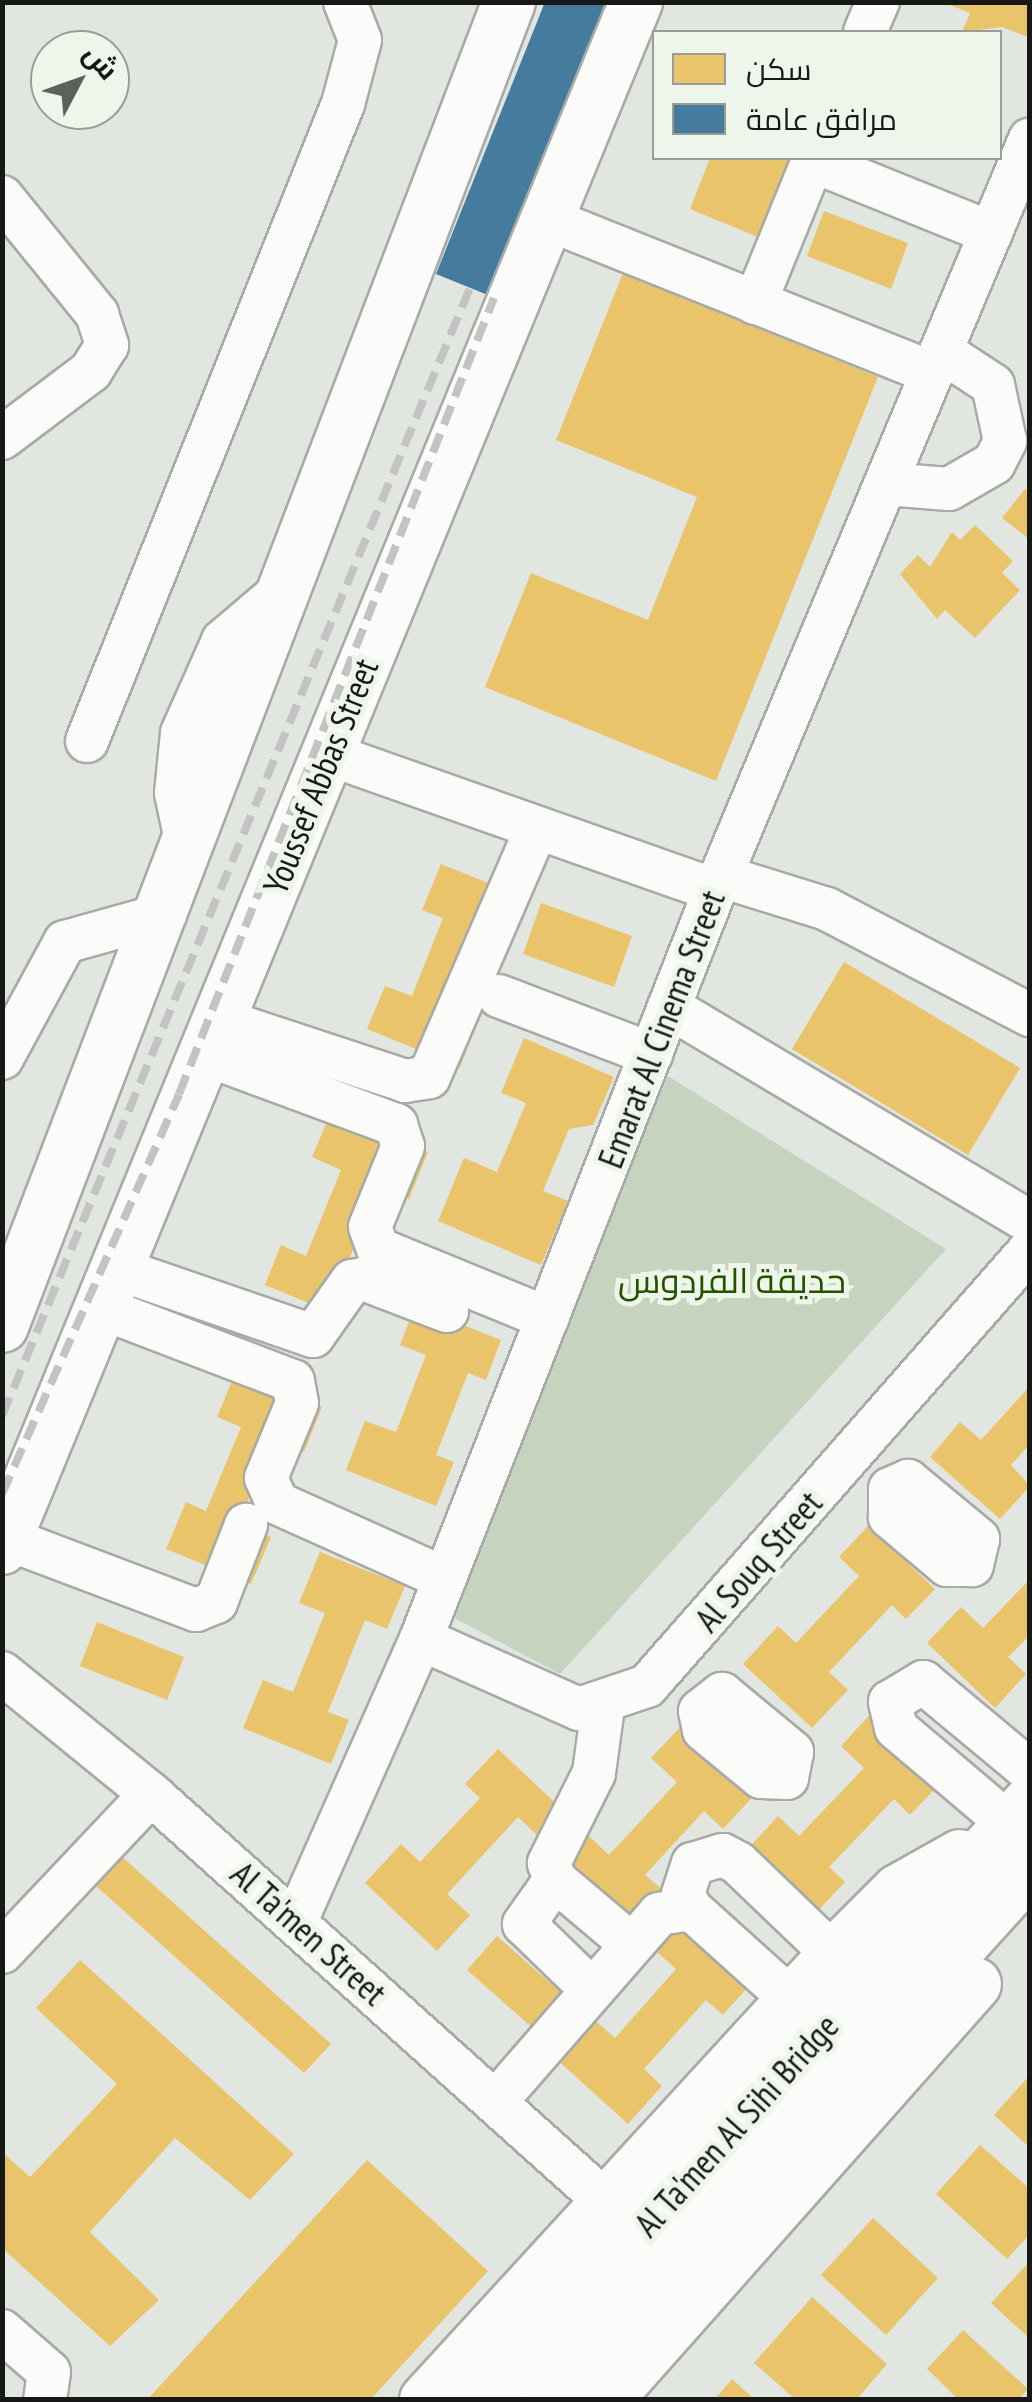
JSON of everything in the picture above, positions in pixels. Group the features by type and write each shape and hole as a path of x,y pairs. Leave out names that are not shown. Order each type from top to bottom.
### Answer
{"main road":[{"path":"2,1326 164,914 284,588 509,2"},
{"name":"Youssef Abbas Street","path":"5,1544 636,2"},
{"path":"426,2400 834,1955 924,1870 1015,1845 1013,1921 978,1980 606,2400"},
{"name":"Al Ta'men Al Sihi Bridge","path":"486,2400 1015,1845"},
{"name":"Al Ta'men Al Sihi Bridge","path":"551,2400 1015,1845"}],"street":[{"path":"87,741 343,104 360,40 345,2"},
{"path":"866,30 878,2"},
{"name":"Emarat Al Cinema Street","path":"296,1921 421,1639 718,882 1030,139"},
{"path":"754,303 813,160"},
{"path":"815,160 992,232"},
{"path":"2,197 97,314 106,345 91,370 2,438"},
{"path":"550,220 754,303 937,362 992,385 1005,441 994,463 960,485 886,484"},
{"path":"331,755 536,830 827,909 1030,1014"},
{"path":"213,1038 404,1080 429,1077 536,830"},
{"path":"4,1050 65,942 164,914"},
{"path":"499,996 651,1054"},
{"path":"669,1008 1030,1222"},
{"path":"213,1038 396,1125 403,1146 370,1227 378,1250 542,1332"},
{"name":"Al Souq Street","path":"603,1707 664,1669 1030,1250"},
{"path":"112,1290 313,1336 352,1281 364,1279 542,1332"},
{"path":"112,1290 292,1381 297,1403 266,1478 277,1504 444,1578"},
{"path":"850,1456 890,1489"},
{"path":"5,1544 196,1610 216,1602 246,1525"},
{"path":"421,1639 578,1709 603,1707 594,1774 551,1850 555,1880 631,1944"},
{"path":"664,1669 704,1702"},
{"name":"Al Ta'men Street","path":"2,1673 151,1794 498,2100 606,2202"},
{"path":"1015,1845 896,1728 890,1702 923,1682 1030,1771"},
{"path":"2,1952 151,1794"},
{"path":"792,2000 691,1909 684,1878 693,1864 723,1855 834,1955"},
{"path":"555,1880 524,1924 591,1989"},
{"path":"498,2100 659,1914 691,1909"},
{"path":"2,2330 50,2372 45,2400"}],"green space":[{"name":"حديقة الفردوس","path":"668,1076 946,1249 560,1674 445,1613"}],"building: سكن":[{"path":"1030,2 1028,37 1002,27 963,30 970,13 945,3"},
{"path":"709,160 798,160 792,251 690,209"},
{"path":"824,211 908,243 891,289 807,256"},
{"path":"623,273 878,377 716,781 485,687 531,573 648,620 697,497 556,440"},
{"path":"1025,489 1030,493 1030,540 1002,518"},
{"path":"975,525 1013,561 1002,573 1020,590 975,638 945,610 937,619 900,574 918,555 930,567 952,532 960,540"},
{"path":"441,864 522,897 445,1014 476,1027 460,1067 367,1029 385,986 412,996 443,918 422,910"},
{"path":"541,903 632,936 614,987 523,954"},
{"path":"844,962 1020,1068 968,1155 792,1049"},
{"path":"524,1038 614,1077 593,1125 569,1129 543,1191 568,1201 541,1265 438,1221 464,1158 497,1172 526,1103 501,1093"},
{"path":"331,1112 428,1152 409,1199 379,1187 345,1269 369,1278 352,1321 265,1285 281,1245 306,1256 341,1170 312,1157"},
{"path":"415,1306 501,1340 486,1380 468,1373 436,1455 454,1462 436,1506 346,1470 365,1421 396,1432 426,1355 400,1345"},
{"path":"236,1371 322,1407 304,1452 273,1439 238,1524 271,1537 251,1584 166,1549 186,1502 206,1511 241,1427 217,1417"},
{"path":"1030,1386 1030,1444 1011,1465 1030,1486 1000,1519 930,1457 960,1422 981,1440"},
{"path":"868,1526 935,1589 906,1619 892,1605 829,1672 848,1690 812,1728 743,1664 778,1626 796,1643 859,1576 839,1557"},
{"path":"320,1552 405,1586 387,1629 365,1620 328,1712 349,1720 331,1764 243,1728 263,1680 293,1692 325,1613 299,1603"},
{"path":"1030,1579 1030,1635 1008,1657 1026,1674 995,1708 927,1643 961,1607 983,1628"},
{"path":"97,1622 184,1657 167,1700 80,1666"},
{"path":"875,1709 946,1777 910,1815 894,1799 829,1867 845,1882 813,1916 745,1852 778,1816 799,1836 864,1768 841,1746"},
{"path":"684,1723 758,1791 723,1829 704,1811 645,1875 664,1891 630,1929 562,1866 589,1836 609,1855 677,1782 651,1758"},
{"path":"498,1749 564,1811 539,1837 518,1817 447,1894 470,1915 437,1951 365,1883 401,1844 420,1862 480,1798 465,1784"},
{"path":"120,1855 331,2044 304,2073 94,1884"},
{"path":"685,1919 754,1980 723,2015 706,2000 644,2069 662,2086 628,2124 554,2057 590,2016 615,2038 676,1969 656,1951"},
{"path":"497,1936 565,1996 535,2030 467,1970"},
{"path":"80,1960 294,2154 250,2200 175,2138 90,2232 159,2300 110,2346 2,2248 2,2152 30,2177 117,2084 36,2008"},
{"path":"1030,2075 1030,2148 994,2115"},
{"path":"980,2145 1030,2189 1030,2234 1007,2259 936,2194"},
{"path":"367,2160 488,2271 370,2400 147,2400"},
{"path":"873,2218 938,2278 886,2335 821,2275"},
{"path":"1030,2261 1030,2339 991,2303"},
{"path":"812,2297 887,2364 856,2400 796,2400 754,2363"},
{"path":"963,2330 1028,2389 1018,2400 959,2400 927,2369"},
{"path":"732,2379 755,2400 714,2400"}],"building: مرافق عامة":[{"path":"545,2 650,2 527,311 436,274"}],"railway":[{"path":"2,1416 470,288"},
{"path":"2,1494 179,1094 494,298"}]}
